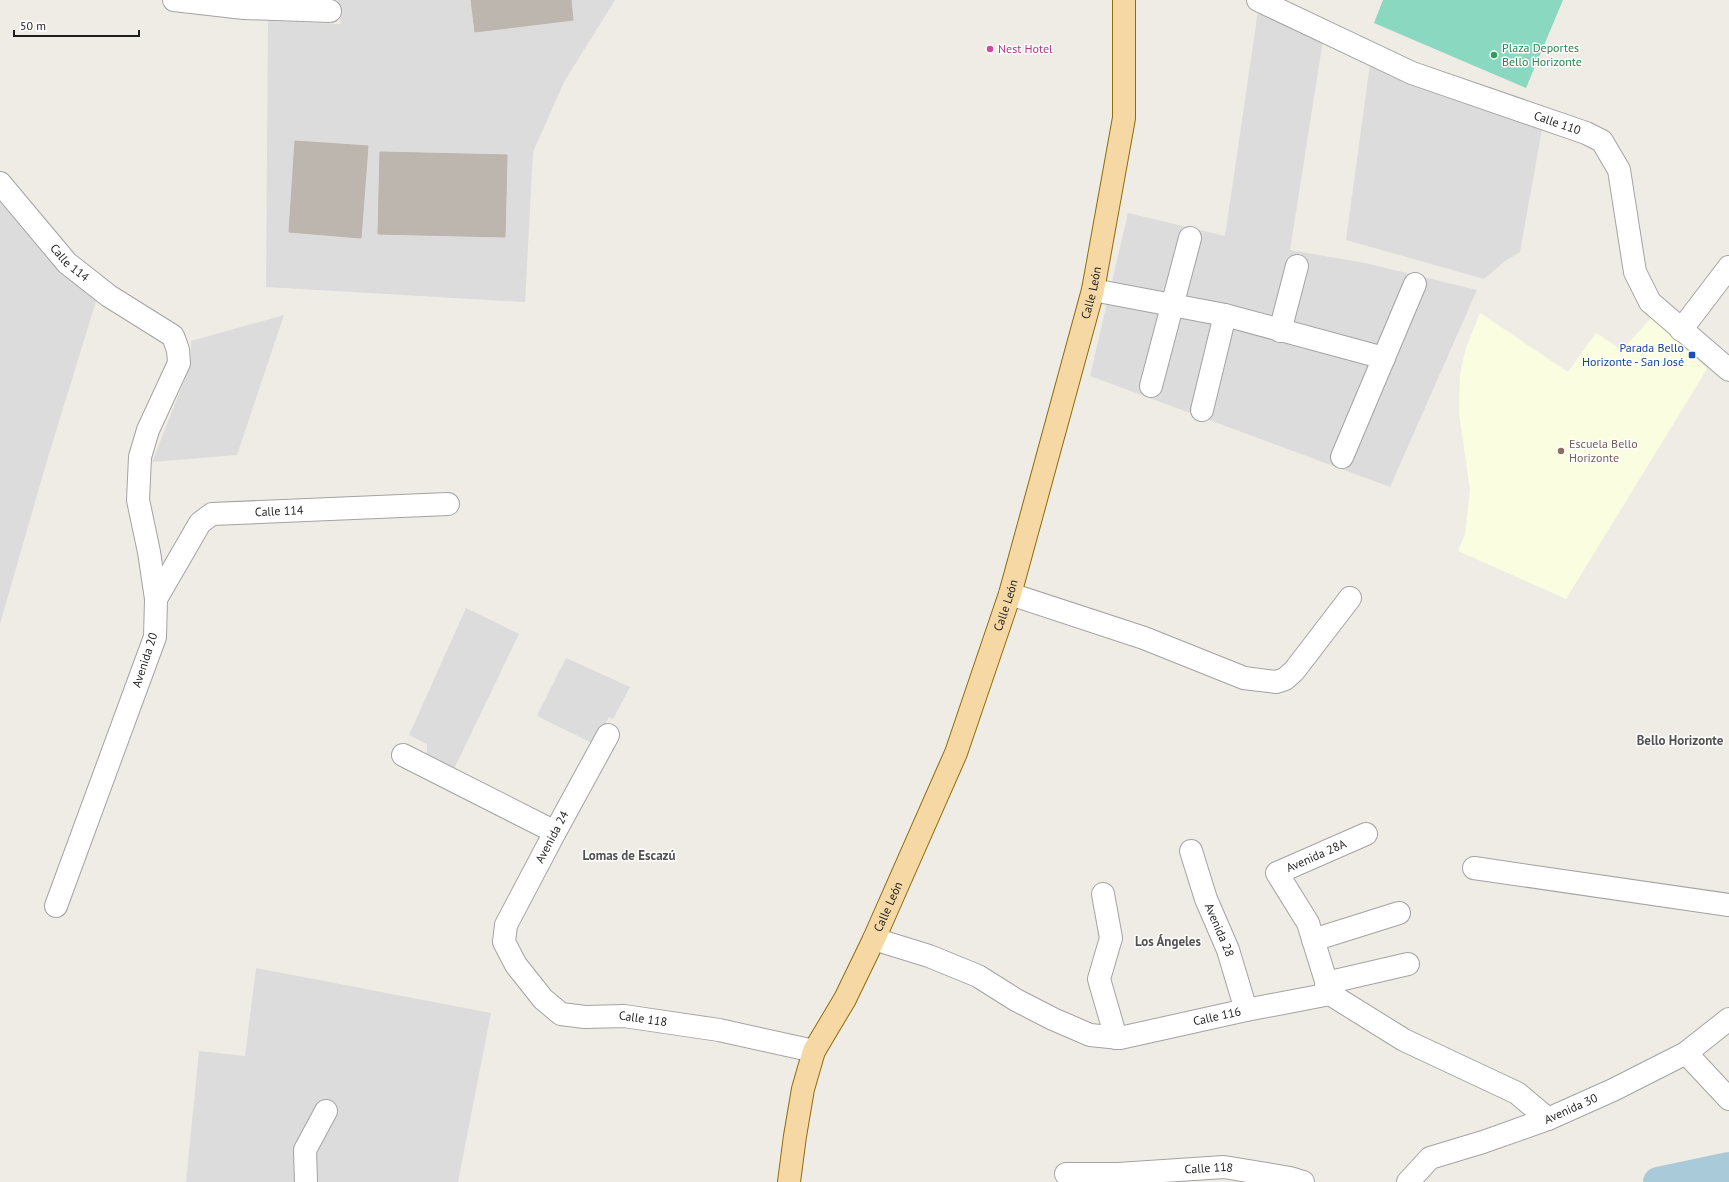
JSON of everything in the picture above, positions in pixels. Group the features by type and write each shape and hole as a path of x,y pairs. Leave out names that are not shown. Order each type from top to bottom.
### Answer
{"main road":[{"name":"Calle León","path":"789,1182 794,1136 800,1105 814,1051 845,999 874,939 956,753 1010,594 1093,290 1124,118 1124,0"}],"street":[{"path":"174,0 244,8 330,11"},
{"name":"Calle 110","path":"1258,0 1412,73 1586,133 1602,141 1619,170 1635,272 1650,302 1729,370"},
{"name":"Calle 114","path":"0,183 67,263 109,296 173,336 178,350 179,363"},
{"path":"1151,386 1190,238"},
{"path":"1280,331 1297,266"},
{"path":"1681,330 1729,267"},
{"path":"1342,457 1415,284"},
{"path":"1093,290 1225,316 1384,358"},
{"path":"1202,410 1225,316"},
{"name":"Avenida 20","path":"56,906 155,637 156,599 138,500 140,457 148,430 179,363"},
{"name":"Calle 114","path":"156,599 200,523 212,514 448,504"},
{"path":"1010,594 1144,638 1244,678 1270,682 1285,679 1294,671 1350,598"},
{"name":"Avenida 24","path":"504,942 506,925 608,736"},
{"path":"403,755 555,832"},
{"name":"Avenida 28A","path":"1328,988 1308,923 1277,873 1366,834"},
{"name":"Avenida 28","path":"1191,851 1206,899 1228,950 1246,1010"},
{"path":"1474,868 1729,905"},
{"path":"1103,894 1111,938 1099,979 1116,1038"},
{"path":"1313,940 1398,913"},
{"name":"Calle 116","path":"874,939 929,956 978,976 1016,1000 1053,1019 1090,1035 1116,1038 1246,1010 1328,988 1408,964"},
{"name":"Calle 118","path":"504,942 516,965 543,998 561,1014 585,1017 624,1016 718,1030 814,1051"},
{"path":"1328,988 1404,1040 1517,1093 1548,1119"},
{"name":"Avenida 30","path":"1408,1182 1430,1158 1483,1142 1548,1119 1613,1090 1686,1053 1729,1019"},
{"path":"1686,1053 1729,1099"},
{"path":"306,1182 305,1150 326,1111"},
{"name":"Calle 118","path":"1066,1174 1126,1174 1224,1167 1290,1178 1303,1182"}],"shaded area":[{"path":"337,0 615,0 564,82 533,152 525,302 266,287 268,21 341,24"},
{"path":"1258,11 1323,40 1290,250 1365,263 1477,290 1390,487 1090,376 1128,213 1225,236"},
{"path":"1370,64 1542,129 1520,252 1504,262 1484,279 1346,240"},
{"path":"0,202 19,224 30,233 96,301 46,464 0,624"},
{"name":"Escuela Bello Horizonte","path":"1480,313 1568,372 1596,333 1622,350 1652,317 1707,369 1566,599 1458,551 1465,534 1470,490 1459,413 1460,374 1466,348"},
{"path":"284,315 237,455 152,462 191,364 191,341"},
{"path":"466,608 519,634 452,773 423,759 427,752 427,744 409,735"},
{"path":"566,658 630,687 613,719 609,717 594,744 537,716"},
{"path":"256,968 491,1013 458,1182 186,1182 199,1051 245,1056"}],"green space":[{"name":"Plaza Deportes Bello Horizonte","path":"1383,0 1563,0 1526,88 1374,23"}],"building":[{"path":"471,0 571,0 573,20 475,32"},
{"path":"295,141 368,146 361,238 289,232"},
{"path":"380,152 507,155 505,237 378,234"}],"waterway":[{"path":"1658,1182 1729,1167"}],"place":[{"name":"Nest Hotel","path":"990,49"},
{"name":"Plaza Deportes Bello Horizonte","path":"1494,55"},
{"name":"Parada Bello Horizonte - San José","path":"1692,355"},
{"name":"Escuela Bello Horizonte","path":"1561,451"}],"district":[{"name":"Bello Horizonte","path":"1680,740"},
{"name":"Lomas de Escazú","path":"629,855"},
{"name":"Los Ángeles","path":"1168,941"}]}
